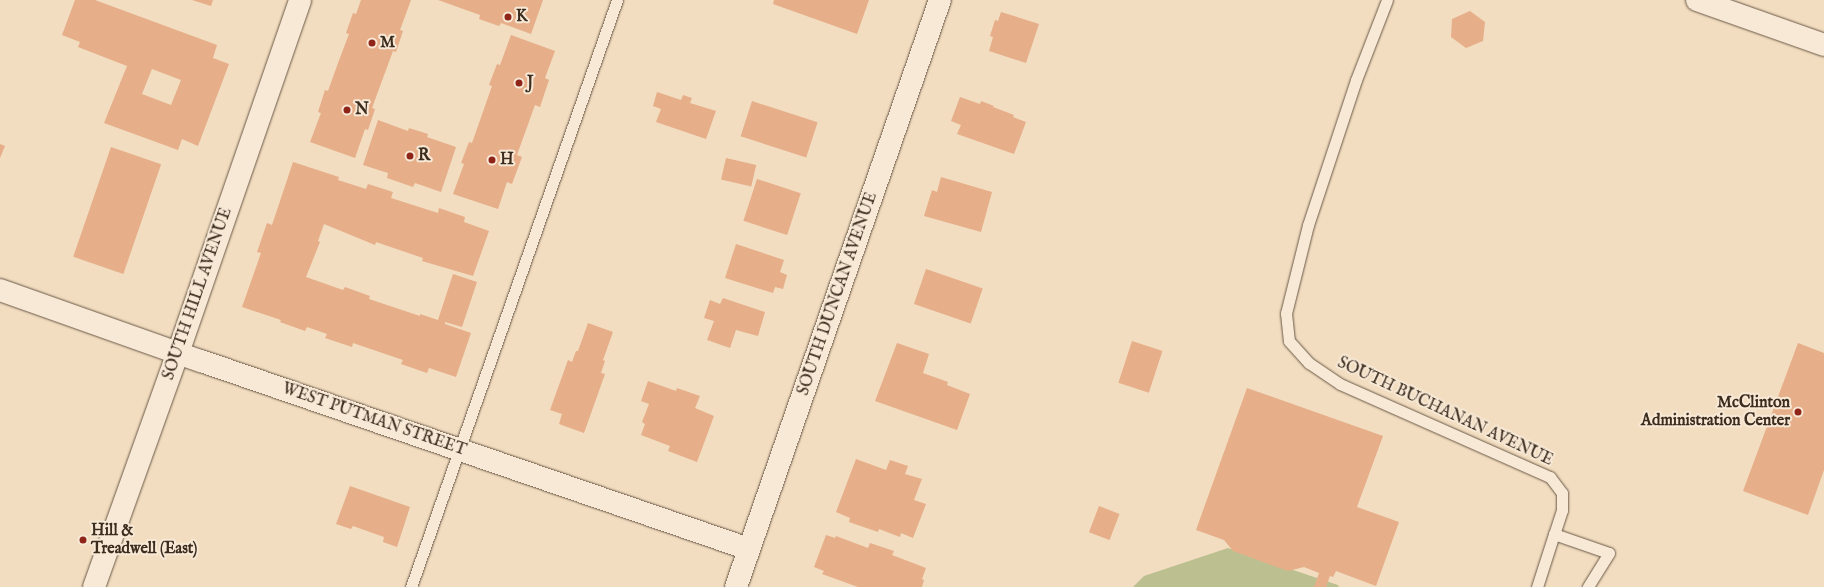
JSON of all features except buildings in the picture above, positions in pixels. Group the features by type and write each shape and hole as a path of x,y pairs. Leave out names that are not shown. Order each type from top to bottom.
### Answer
{"street":[{"name":"SOUTH HILL AVENUE","path":"94,587 178,353 300,0"},
{"name":"SOUTH DUNCAN AVENUE","path":"736,587 940,0"},
{"path":"1697,0 1824,44"},
{"name":"WEST PUTMAN STREET","path":"0,290 178,353 749,548"}],"lane":[{"path":"411,587 617,0"},
{"name":"SOUTH BUCHANAN AVENUE","path":"1387,0 1356,80 1308,225 1286,313 1289,341 1309,363 1340,384 1550,477 1562,493 1562,510 1537,587"},
{"path":"1554,534 1609,553 1588,587"}],"green space":[{"path":"1228,548 1338,585 1339,587 1133,587 1144,576"}],"place":[{"name":"K","path":"508,17"},
{"name":"M","path":"372,43"},
{"name":"J","path":"519,83"},
{"name":"N","path":"347,110"},
{"name":"R","path":"410,156"},
{"name":"H","path":"492,160"},
{"name":"McClinton Administration Center","path":"1798,412"},
{"name":"Hill & Treadwell (East)","path":"83,540"}]}
